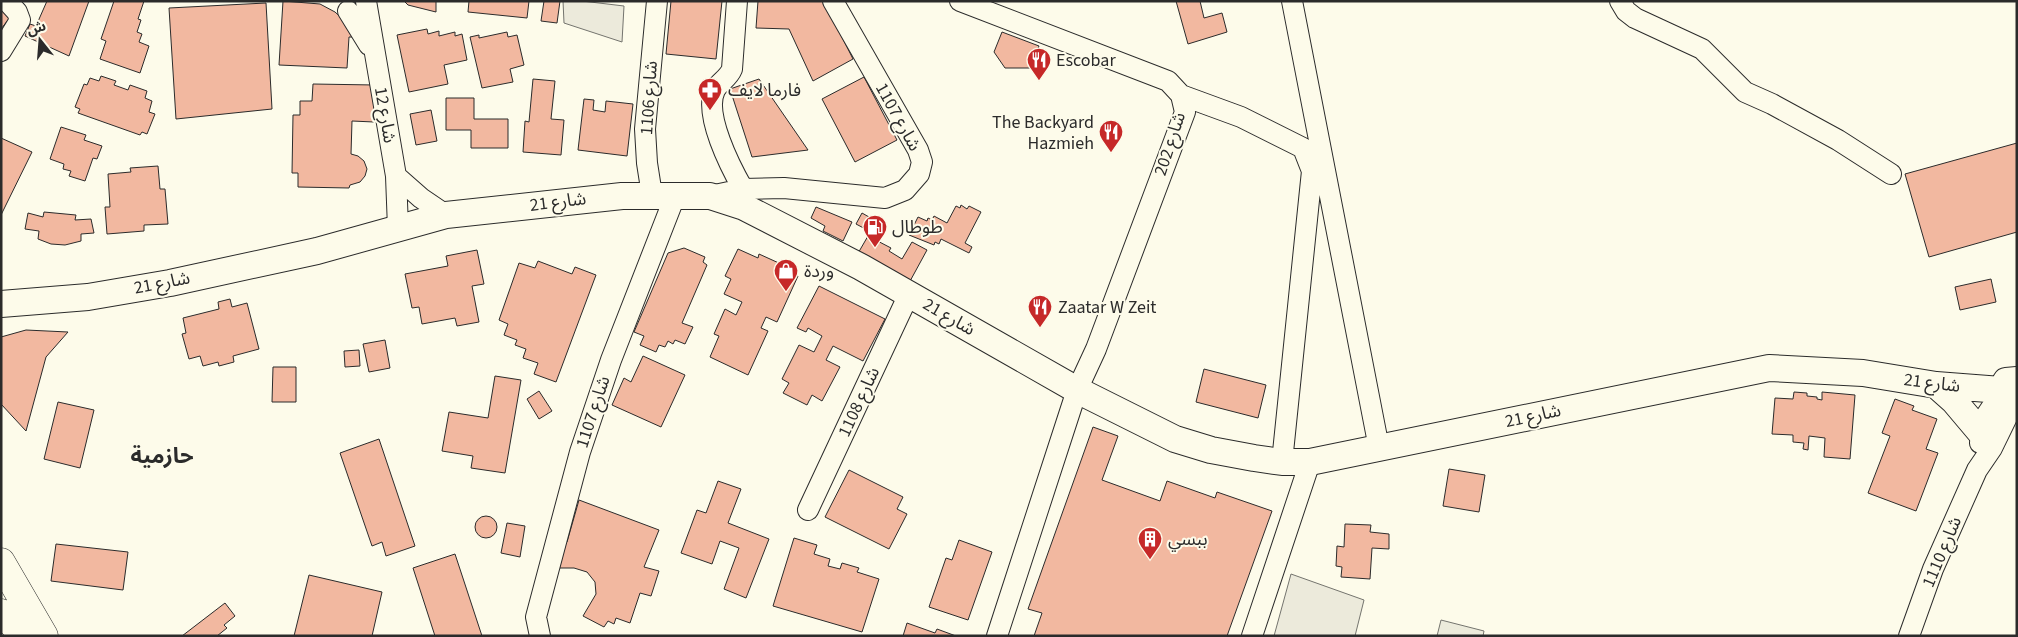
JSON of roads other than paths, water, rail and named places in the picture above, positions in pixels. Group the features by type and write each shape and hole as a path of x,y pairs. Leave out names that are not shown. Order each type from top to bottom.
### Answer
{"highway":[{"path":"1,562 44,636"},
{"path":"1,613 26,636"}],"main road":[{"name":"شارع 21","path":"1,304 88,297 170,282 317,251 446,216 594,198 710,196 744,207 909,294 1077,390 1175,439 1211,450 1282,462 1310,462 1769,368 1863,373 1936,385 2011,388"},
{"path":"1936,385 1954,401 1981,433"}],"street":[{"path":"1,51 20,20 17,12 7,1"},
{"name":"شارع 1106","path":"656,1 645,129 647,163 664,196"},
{"path":"737,1 732,69 728,77 715,90 713,103 717,132 727,161 743,189"},
{"name":"شارع 1107","path":"710,196 743,189 784,188 885,198 904,190 919,174 922,162 918,150 832,1"},
{"name":"شارع 202","path":"960,1 1168,82 1181,95 1185,112 1096,349 1077,390"},
{"path":"1292,1 1379,448"},
{"path":"1620,1 1626,11 1635,18 1702,49 1745,92 1772,104 1838,140 1891,174"},
{"name":"شارع 12","path":"353,4 375,54 396,176 398,228"},
{"path":"1181,95 1241,117 1286,138 1303,148 1312,171 1282,462"},
{"path":"396,176 416,195 446,216"},
{"name":"شارع 1107","path":"540,636 536,617 580,452 664,196"},
{"name":"شارع 1108","path":"808,510 909,294"},
{"path":"1978,470 1981,433 1985,417 2011,388"},
{"path":"1978,470 1992,448 2011,388"},
{"path":"997,636 1077,390"},
{"path":"1252,636 1310,462"},
{"name":"شارع 1110","path":"1908,636 1934,569 1978,470"}],"place":[{"name":"Escobar","path":"1039,81"},
{"name":"فارما لايف","path":"710,111"},
{"name":"The Backyard Hazmieh","path":"1111,153"},
{"name":"طوطال","path":"875,248"},
{"name":"وردة","path":"786,292"},
{"name":"Zaatar W Zeit","path":"1040,328"},
{"name":"ببسي","path":"1150,560"}],"district":[{"name":"حازمية","path":"162,456"}]}
